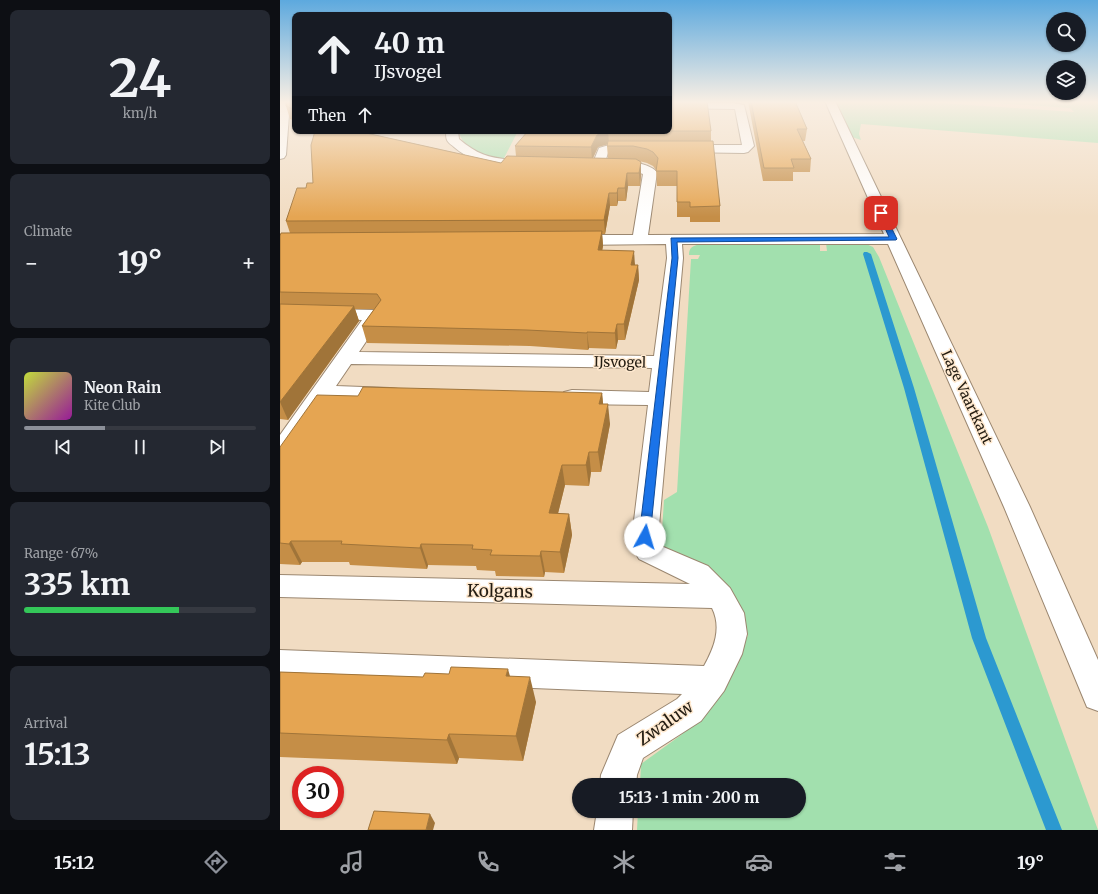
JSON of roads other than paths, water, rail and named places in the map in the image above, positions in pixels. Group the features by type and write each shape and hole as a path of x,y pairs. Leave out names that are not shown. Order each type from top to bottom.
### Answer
{"street":[{"path":"280,155 281,140"},
{"path":"453,140 468,152 489,160 518,164 542,164"},
{"path":"672,149 744,149 748,146 747,140"},
{"name":"Lage Vaartkant","path":"848,140 1018,507 1098,696"},
{"path":"598,165 604,151 609,149 649,149"},
{"path":"582,165 630,165 641,167 650,172 640,239"},
{"path":"562,240 894,239"},
{"path":"663,362 675,258 674,240"},
{"path":"280,446 284,446 375,315 309,313"},
{"name":"IJsvogel","path":"345,358 663,362 659,399"},
{"path":"321,392 408,394"},
{"path":"557,397 659,399"},
{"name":"Zwaluw","path":"619,778 630,747 689,710 713,681 727,654 732,634 729,613 720,596 698,574 649,552 645,537 659,399"},
{"name":"Kolgans","path":"280,586 720,596"},
{"path":"280,664 713,681"},
{"path":"613,830 614,818"}],"waterway":[{"path":"867,254 909,388 979,638 1054,830"}]}
